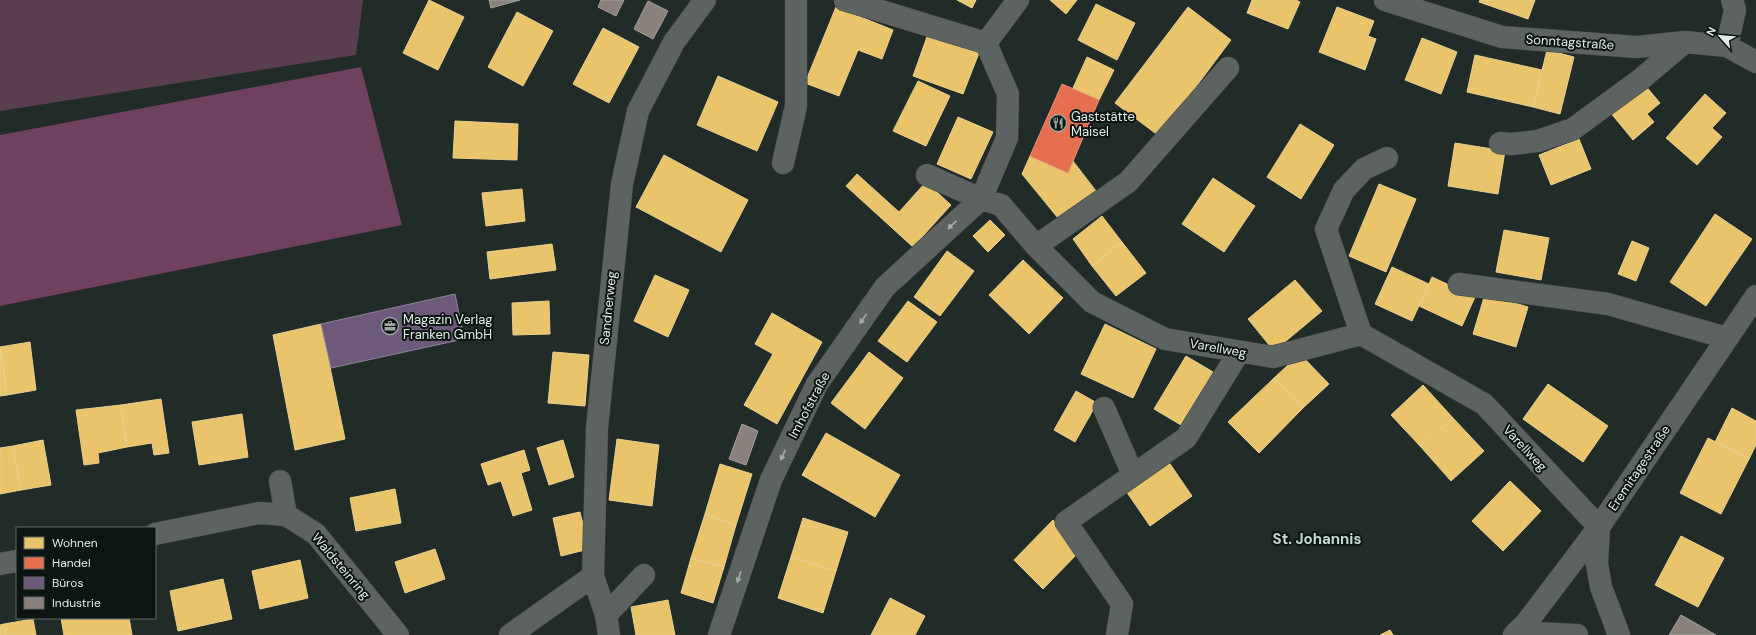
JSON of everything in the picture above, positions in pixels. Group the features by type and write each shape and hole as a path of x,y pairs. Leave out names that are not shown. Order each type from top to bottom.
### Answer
{"street":[{"name":"Sandnerweg","path":"607,625 593,576 598,408 622,184 638,111 674,42 705,0"},
{"path":"783,164 796,106 796,0"},
{"path":"844,0 986,43 1008,94 1006,138 981,199"},
{"path":"986,43 1018,0"},
{"name":"Sonntagstraße","path":"1385,0 1502,37 1636,47 1686,42 1727,46 1756,62"},
{"path":"1727,46 1735,10 1732,0"},
{"path":"1500,143 1511,144 1538,141 1572,129 1640,80 1686,42"},
{"path":"1036,246 1128,182 1228,68"},
{"path":"1361,334 1326,229 1344,190 1364,170 1387,158"},
{"name":"Varellweg","path":"927,175 981,199 1002,205 1036,246 1092,302 1165,339 1273,357 1361,334 1484,404 1599,527"},
{"name":"Imhofstraße","path":"719,635 771,480 817,384 885,287 981,199"},
{"path":"1459,284 1608,304 1727,338"},
{"name":"Eremitagestraße","path":"1514,635 1527,622 1599,527 1756,296"},
{"path":"1117,635 1122,604 1066,522 1186,438 1239,352"},
{"path":"1104,408 1133,476"},
{"path":"280,481 286,515"},
{"name":"Waldsteinring","path":"156,534 259,513 286,515 316,534 398,635"},
{"path":"1599,527 1597,564 1601,587 1619,635"},
{"path":"0,564 16,561"},
{"path":"607,625 644,575"},
{"path":"510,635 593,576"},
{"path":"1523,635 1577,635"}],"shaded area":[{"path":"0,0 363,0 356,55 0,111"},
{"path":"361,67 402,225 0,306 0,135"}],"building: Wohnen":[{"path":"429,0 464,17 438,70 403,53"},
{"path":"957,0 976,0 972,8"},
{"path":"1050,0 1077,0 1066,14"},
{"path":"1252,0 1296,0 1300,2 1288,29 1247,13"},
{"path":"1480,0 1535,0 1528,19 1479,2"},
{"path":"1096,4 1135,23 1117,60 1078,40"},
{"path":"836,7 893,30 882,59 858,50 839,96 805,83"},
{"path":"1188,7 1231,40 1159,136 1115,103"},
{"path":"1337,7 1374,21 1368,36 1376,39 1365,70 1319,52"},
{"path":"517,12 553,31 523,86 488,67"},
{"path":"603,28 639,47 609,103 573,84"},
{"path":"928,34 979,53 963,94 913,76"},
{"path":"1422,38 1457,52 1441,94 1405,80"},
{"path":"1547,50 1574,57 1560,114 1533,107"},
{"path":"1475,55 1542,70 1533,107 1467,92"},
{"path":"1087,57 1114,70 1099,100 1073,88"},
{"path":"718,76 778,102 757,151 697,125"},
{"path":"918,81 950,96 926,146 893,131"},
{"path":"1644,84 1660,103 1647,114 1654,122 1633,140 1610,112"},
{"path":"1705,94 1726,113 1712,128 1722,137 1697,165 1666,138"},
{"path":"958,117 993,132 971,179 937,164"},
{"path":"455,121 518,124 517,160 453,158"},
{"path":"1300,124 1334,145 1301,199 1267,177"},
{"path":"1579,139 1591,169 1551,185 1539,155"},
{"path":"1455,143 1505,151 1498,194 1448,186"},
{"path":"664,155 748,200 721,252 636,207"},
{"path":"1030,156 1068,173 1073,161 1096,191 1058,218 1022,174"},
{"path":"857,174 899,212 926,182 951,205 913,247 846,186"},
{"path":"1213,178 1255,206 1224,252 1182,224"},
{"path":"1379,184 1416,199 1386,272 1349,256"},
{"path":"522,189 525,221 486,226 482,193"},
{"path":"1715,214 1752,239 1706,306 1670,282"},
{"path":"1102,216 1122,242 1092,266 1073,239"},
{"path":"990,220 1005,235 988,252 973,236"},
{"path":"1504,230 1549,238 1541,280 1496,272"},
{"path":"1632,241 1649,248 1636,281 1618,274"},
{"path":"1122,242 1146,273 1116,296 1092,266"},
{"path":"552,244 556,270 490,279 487,252"},
{"path":"947,251 974,271 940,316 914,297"},
{"path":"1023,260 1063,298 1029,334 989,295"},
{"path":"1392,267 1429,284 1412,321 1375,304"},
{"path":"655,275 689,290 668,337 634,321"},
{"path":"1432,277 1475,297 1462,326 1419,306"},
{"path":"1295,280 1322,311 1274,351 1248,319"},
{"path":"1485,294 1528,307 1516,347 1473,334"},
{"path":"549,301 550,334 513,335 512,303"},
{"path":"908,301 937,322 907,362 878,341"},
{"path":"772,313 822,342 777,424 744,405 773,354 755,344"},
{"path":"321,324 345,439 295,450 273,335"},
{"path":"1105,324 1156,349 1133,398 1081,374"},
{"path":"30,342 36,390 7,395 0,347"},
{"path":"0,347 7,395 0,396"},
{"path":"553,352 589,355 585,406 548,403"},
{"path":"869,352 903,378 865,429 831,403"},
{"path":"1300,354 1329,384 1303,408 1274,378"},
{"path":"1186,356 1213,372 1181,425 1154,409"},
{"path":"1274,378 1303,408 1259,453 1228,422"},
{"path":"1548,384 1608,426 1583,462 1523,419"},
{"path":"1423,385 1453,418 1420,446 1391,415"},
{"path":"1076,391 1097,403 1075,442 1054,430"},
{"path":"161,399 169,453 154,455 152,443 127,447 121,405"},
{"path":"121,405 127,447 98,453 99,463 84,465 76,410"},
{"path":"1732,408 1756,421 1756,445 1749,459 1715,442"},
{"path":"242,414 248,457 199,465 192,422"},
{"path":"1453,418 1484,451 1451,481 1420,446"},
{"path":"826,433 900,475 875,517 802,475"},
{"path":"1708,438 1749,459 1721,514 1680,493"},
{"path":"617,439 659,445 652,506 609,500"},
{"path":"43,440 51,485 21,490 13,446"},
{"path":"563,440 574,477 549,485 537,448"},
{"path":"13,446 21,490 0,494 0,448"},
{"path":"524,450 530,470 521,473 532,510 513,516 501,481 488,485 481,464"},
{"path":"1168,461 1192,496 1150,526 1126,491"},
{"path":"720,464 752,474 736,525 705,514"},
{"path":"1510,481 1541,511 1503,551 1472,521"},
{"path":"395,489 401,523 356,531 350,498"},
{"path":"580,512 589,549 561,556 553,518"},
{"path":"705,514 736,525 724,567 691,558"},
{"path":"803,518 848,532 836,571 791,557"},
{"path":"1053,520 1082,549 1043,589 1014,560"},
{"path":"1681,536 1724,558 1698,607 1655,585"},
{"path":"435,549 445,579 405,593 395,562"},
{"path":"791,557 836,571 823,613 778,598"},
{"path":"691,558 724,567 713,603 681,593"},
{"path":"300,560 308,598 260,609 252,571"},
{"path":"223,579 232,619 178,631 170,591"},
{"path":"890,598 925,616 915,635 871,635"},
{"path":"668,600 675,635 636,635 631,607"},
{"path":"33,619 36,635 6,635 4,624"},
{"path":"61,619 129,619 132,635 64,635"},
{"path":"4,624 6,635 0,635 0,625"},
{"path":"1390,630 1393,635 1380,635"}],"building: Handel":[{"path":"1062,84 1099,100 1068,173 1030,156"}],"building: Büros":[{"path":"455,294 464,339 331,368 321,324"}],"building: Industrie":[{"path":"489,0 520,0 491,8"},
{"path":"601,0 624,0 616,16 598,7"},
{"path":"648,1 668,11 653,39 634,29"},
{"path":"742,424 758,431 746,465 729,459"},
{"path":"1681,615 1716,635 1669,635"}],"place":[{"name":"Gaststätte Maisel","path":"1058,123"},
{"name":"Magazin Verlag Franken GmbH","path":"390,326"}],"district":[{"name":"St. Johannis","path":"1317,539"}]}
